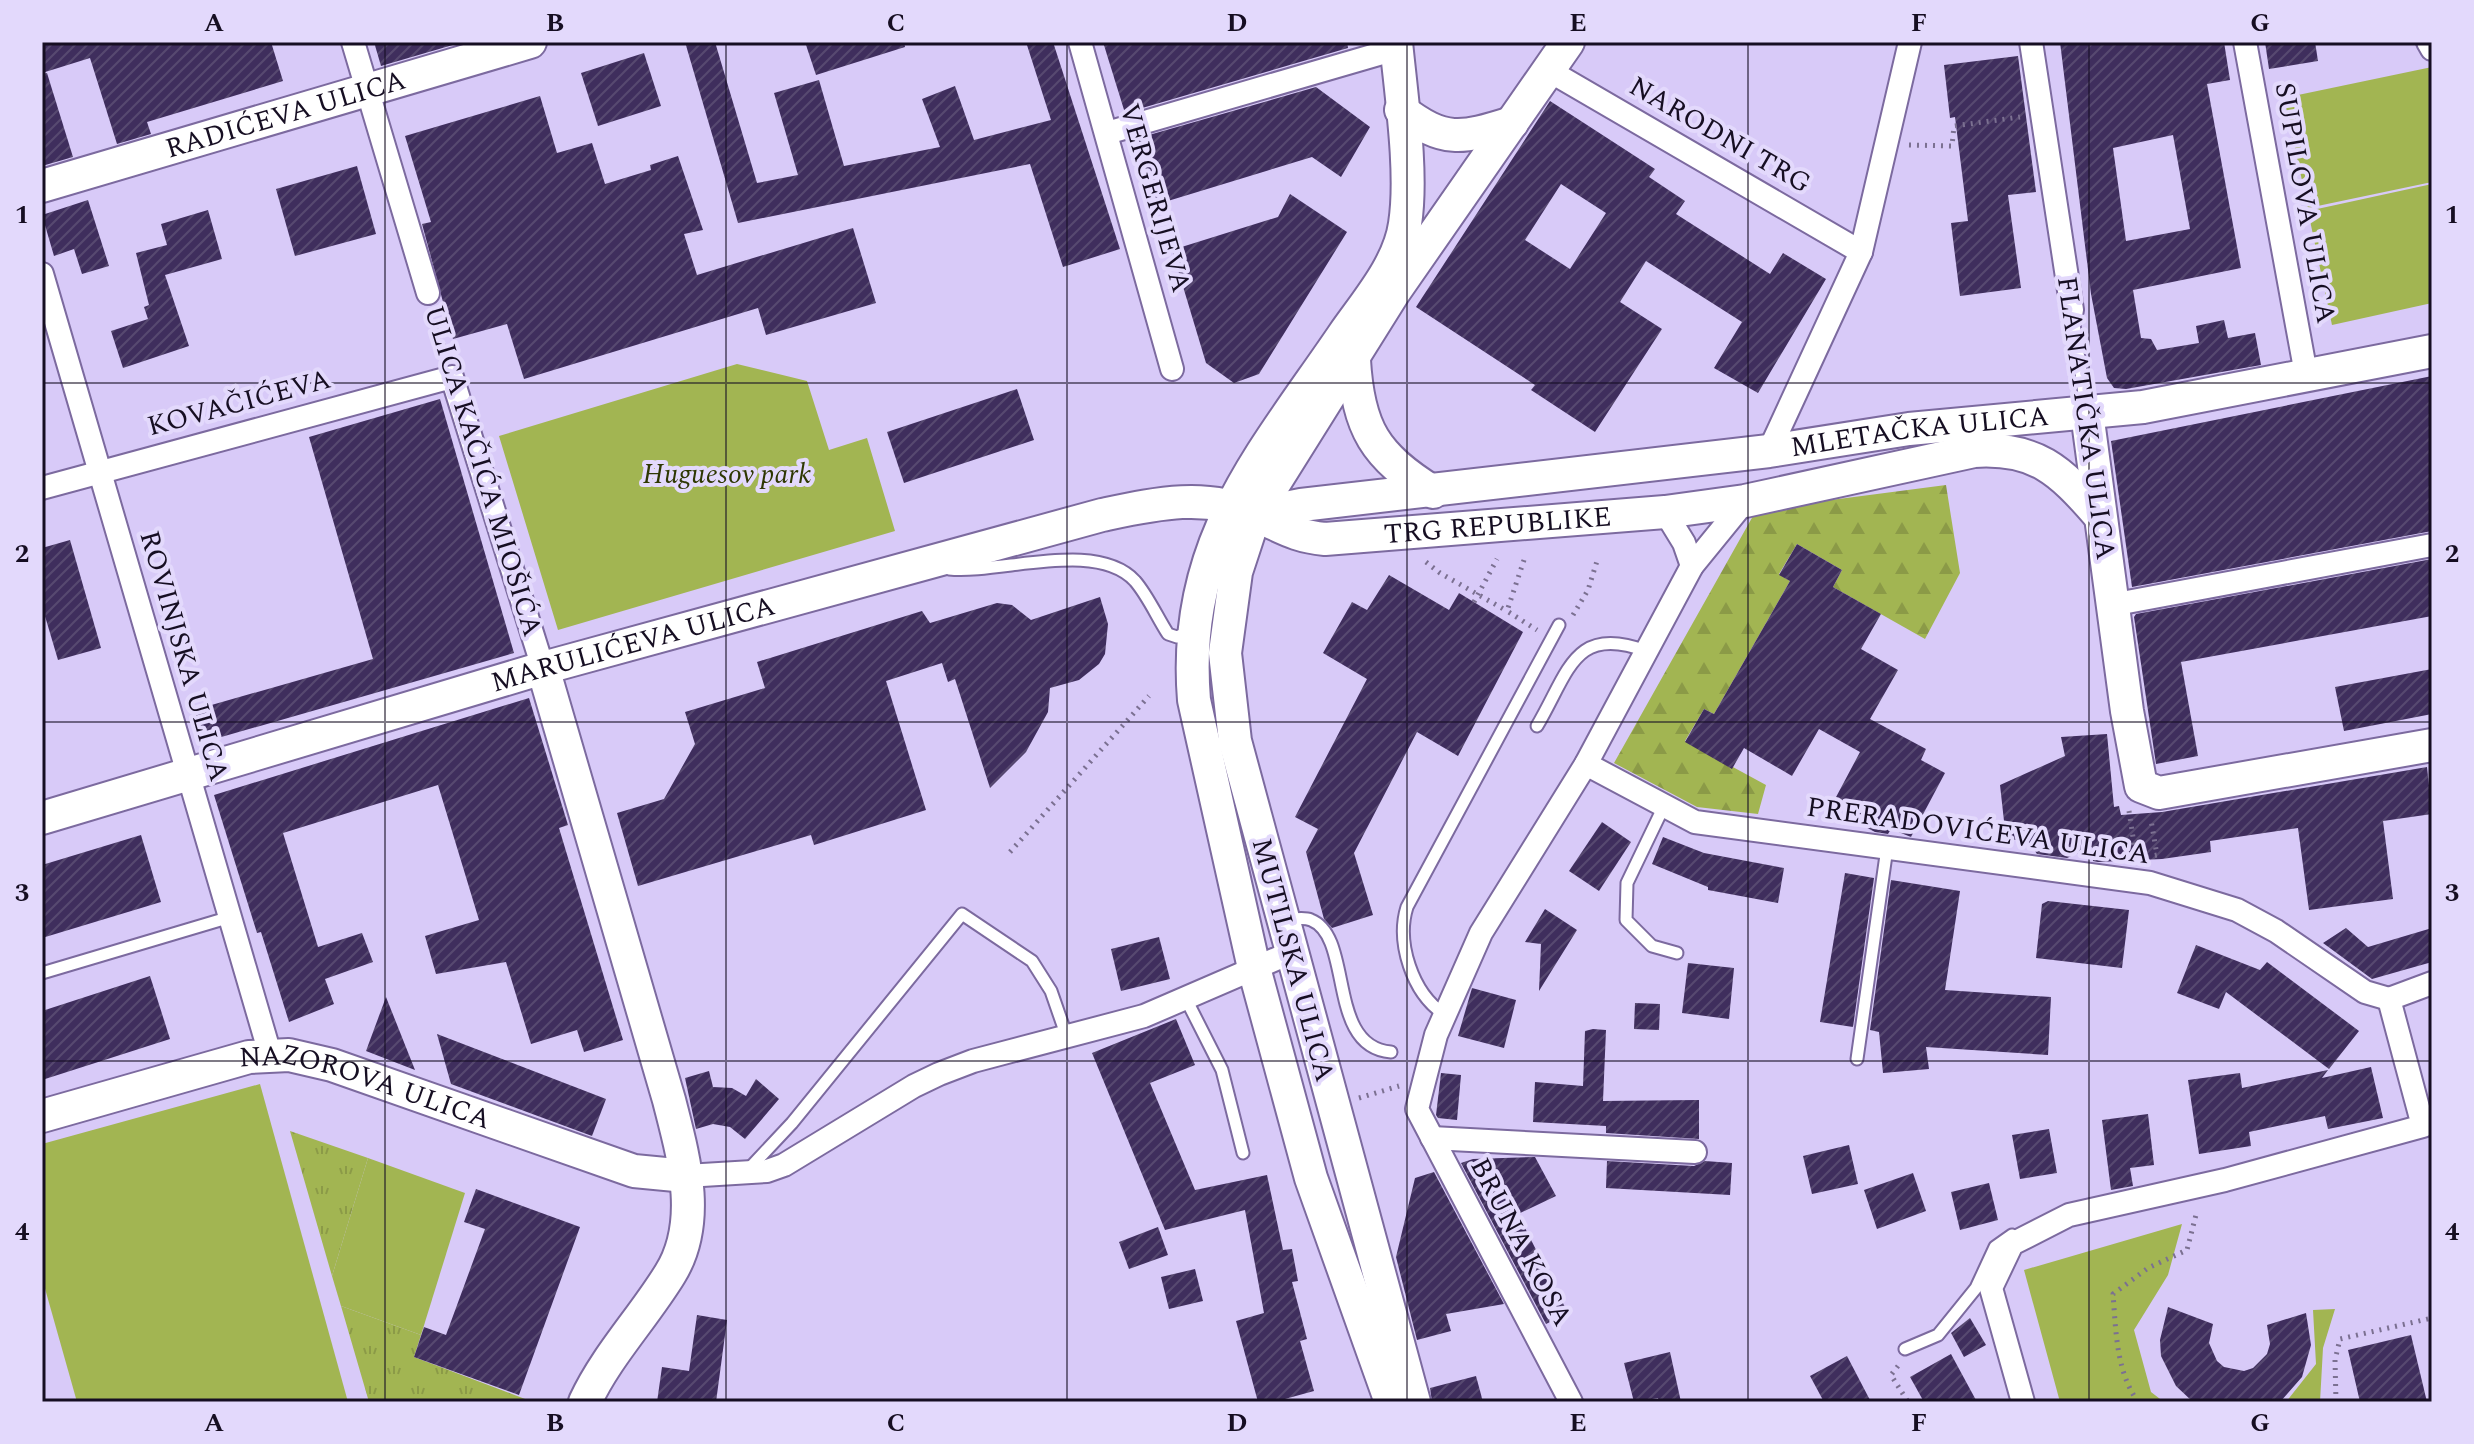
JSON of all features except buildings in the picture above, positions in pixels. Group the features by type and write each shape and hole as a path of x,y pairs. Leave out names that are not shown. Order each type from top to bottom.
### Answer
{"main road":[{"name":"RADIĆEVA ULICA","path":"42,186 530,42"},
{"path":"1243,510 1276,433 1512,123 1568,42"},
{"path":"1194,628 1206,562 1354,360 1386,289 1405,224 1407,178 1396,46"},
{"path":"1401,110 1434,133 1449,137 1475,135 1512,123"},
{"name":"MLETAČKA ULICA","path":"1689,460 1909,429 2143,407 2432,351"},
{"path":"1354,360 1356,398 1372,439 1389,462 1433,492"},
{"name":"FLANATIČKA ULICA","path":"2087,413 2111,605 2141,803"},
{"name":"MLETAČKA ULICA","path":"1745,501 1974,451 1997,449 2033,457 2061,473 2099,515"},
{"name":"TRG REPUBLIKE","path":"1243,510 1433,492 1689,460"},
{"name":"MARULIĆEVA ULICA","path":"42,818 188,777 543,668 1102,515 1169,501 1197,500 1243,510"},
{"name":"TRG REPUBLIKE","path":"1243,510 1284,531 1325,539 1665,512 1745,501"},
{"name":"MUTILSKA ULICA","path":"1243,510 1225,653 1227,695 1235,741 1414,1402"},
{"name":"MUTILSKA ULICA","path":"1194,628 1194,700 1254,968 1311,1178 1391,1402"},
{"name":"ULICA KAČIĆA MIOŠIĆA","path":"543,668 630,959 686,1176 687,1225 671,1272 598,1374 585,1402"},
{"path":"2141,803 2159,793 2432,745"},
{"name":"NAZOROVA ULICA","path":"42,1116 270,1054 332,1065 634,1171 686,1176"}],"street":[{"name":"ULICA KAČIĆA MIOŠIĆA","path":"353,42 428,293"},
{"name":"VERGERIJEVA","path":"1080,42 1172,369"},
{"path":"1769,451 1861,252 1910,42"},
{"name":"FLANATIČKA ULICA","path":"2031,42 2072,310"},
{"name":"SUPILOVA ULICA","path":"2245,42 2306,374"},
{"path":"2428,42 2432,49"},
{"path":"1107,133 1396,46"},
{"name":"NARODNI TRG","path":"1548,70 1861,252"},
{"name":"ROVINJSKA ULICA","path":"42,274 227,918 270,1054"},
{"name":"ULICA KAČIĆA MIOŠIĆA","path":"452,377 543,668"},
{"name":"KOVAČIĆEVA","path":"42,488 452,377"},
{"path":"1423,1079 1444,1014 1481,933 1586,764 1692,566 1745,501"},
{"path":"1665,512 1684,543 1692,566"},
{"path":"2111,605 2432,545"},
{"name":"PRERADOVIĆEVA ULICA","path":"1586,764 1695,822 2150,883 2237,910 2276,931 2365,992 2389,999"},
{"path":"686,1176 744,1173 784,1165 939,1074 973,1061 1067,1038 1186,999 1290,953"},
{"path":"2023,1402 1991,1288 2012,1244 2069,1215 2225,1180 2423,1126 2389,999 2432,983"},
{"name":"BRUNA KOSA","path":"1423,1079 1417,1109 1571,1402"},
{"path":"1432,1138 1695,1152"}],"lane":[{"name":"FLANATIČKA ULICA","path":"2072,310 2087,413"},
{"path":"919,565 974,572 1077,559 1102,563 1120,570 1135,582 1168,634 1177,637 1194,628"},
{"path":"1444,1014 1433,1007 1416,981 1401,926 1407,907 1559,625"},
{"path":"1537,726 1576,659 1586,648 1609,641 1646,651"},
{"path":"1664,806 1627,883 1626,920 1652,946 1677,953"},
{"path":"1857,1059 1887,848"},
{"path":"744,1173 792,1123 962,914 1032,961 1051,991 1067,1038"},
{"path":"42,973 227,918"},
{"path":"1282,920 1307,918 1322,930 1336,962 1352,1022 1363,1041 1391,1052"},
{"path":"1186,999 1222,1070 1243,1153"},
{"path":"1905,1349 1938,1335 1948,1325 1984,1276 2000,1241 2041,1227"}],"path":[{"path":"1888,145 1952,146 1954,126 2041,114"},
{"name":"ULICA KAČIĆA MIOŠIĆA","path":"428,293 452,377"},
{"path":"1474,602 1497,559"},
{"path":"1507,611 1524,560"},
{"path":"1578,611 1597,561"},
{"path":"1426,562 1531,626"},
{"path":"1010,852 1149,696"},
{"path":"2141,803 2157,855"},
{"path":"2137,860 2141,803"},
{"path":"1354,1099 1423,1079"},
{"path":"2138,1402 2126,1385 2117,1341 2113,1294 2148,1268 2187,1250 2199,1206"},
{"path":"2336,1402 2335,1360 2340,1339 2432,1318"},
{"path":"1905,1349 1891,1375 1908,1402"}],"green space":[{"path":"2432,67 2432,182 2308,208 2284,98"},
{"path":"2432,184 2432,303 2332,325 2308,211"},
{"name":"Huguesov park","path":"737,364 807,381 829,450 867,438 895,531 558,630 499,436"},
{"path":"1946,485 1960,573 1925,639 1833,587 1842,570 1797,544 1779,574 1790,581 1714,714 1704,709 1685,741 1766,785 1758,814 1697,807 1614,763 1753,516 1785,506"},
{"path":"260,1084 348,1402 77,1402 42,1278 42,1144"},
{"path":"290,1131 368,1158 332,1276"},
{"path":"368,1158 465,1193 421,1335 341,1306 332,1276"},
{"path":"2182,1224 2168,1275 2134,1330 2151,1392 2164,1402 2060,1402 2024,1270"},
{"path":"341,1306 421,1335 414,1357 533,1402 369,1402"},
{"path":"2335,1309 2323,1348 2320,1402 2286,1402 2316,1364 2313,1310"}]}
